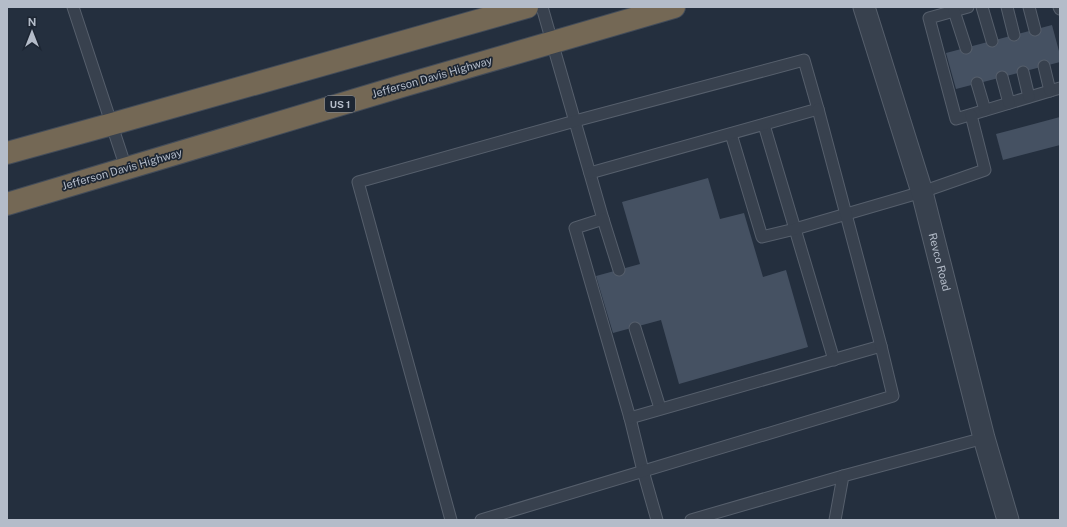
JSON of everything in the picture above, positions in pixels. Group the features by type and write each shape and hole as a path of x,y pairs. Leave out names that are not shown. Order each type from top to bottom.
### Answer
{"highway":[{"path":"7,153 527,7"},
{"name":"Jefferson Davis Highway","path":"7,204 674,7"}],"street":[{"name":"Revco Road","path":"864,7 922,192 984,438 1008,520"}],"lane":[{"path":"73,7 126,168"},
{"path":"542,7 619,270"},
{"path":"968,7 929,18 956,119 1055,89 1044,66"},
{"path":"982,7 992,41"},
{"path":"1007,7 1014,35"},
{"path":"1029,7 1035,30"},
{"path":"954,11 966,48"},
{"path":"451,520 358,182 575,121 804,60 846,213 893,396 481,520"},
{"path":"1023,72 1029,97"},
{"path":"1002,77 1009,103"},
{"path":"977,84 985,110"},
{"path":"590,173 818,109"},
{"path":"731,134 762,237 795,229 922,192 985,170 971,115"},
{"path":"764,125 834,360"},
{"path":"603,219 575,228 630,418 657,520"},
{"path":"635,328 660,408"},
{"path":"630,418 660,408 881,346"},
{"path":"691,520 843,476 984,438"},
{"path":"835,520 843,476"}],"building":[{"path":"1052,25 1060,55 1060,62 956,89 946,53"},
{"path":"1060,117 1060,145 1003,160 996,134"},
{"path":"708,178 720,219 744,213 763,277 786,270 808,347 679,384 661,320 613,333 596,276 640,264 622,202"}]}
